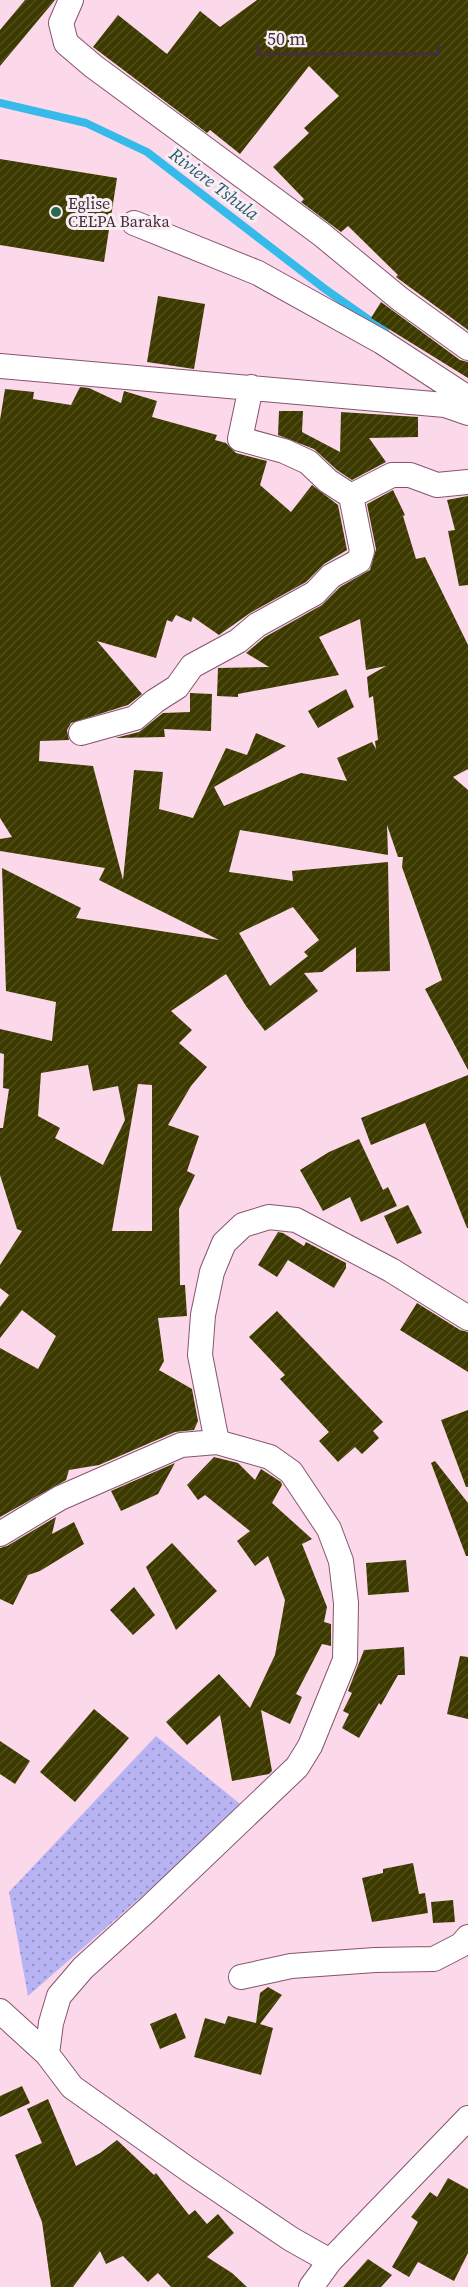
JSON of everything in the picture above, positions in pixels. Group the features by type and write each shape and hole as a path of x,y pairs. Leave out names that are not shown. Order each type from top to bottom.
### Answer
{"street":[{"path":"71,0 61,23 66,43 93,66 321,234 400,299 468,348"},
{"path":"134,223 258,273 382,342 468,398"},
{"path":"0,366 445,405 468,413"},
{"path":"81,733 135,718 155,701 177,687 192,666 238,641 257,626 315,593 331,576 358,561 362,552 351,496 327,481 308,462 284,451 240,439 251,387"},
{"path":"351,496 392,475 410,475 437,485 468,482"},
{"path":"217,1442 200,1355 203,1315 212,1272 224,1243 243,1225 269,1217 296,1220 391,1270 468,1318"},
{"path":"0,1534 60,1498 181,1445 217,1442 270,1457 291,1472 329,1529 341,1561 346,1603 345,1660 310,1746 297,1767 83,1968 59,1996 51,2023 47,2054"},
{"path":"241,1977 291,1966 375,1960 434,1959 461,1944 468,1937"},
{"path":"0,2011 47,2054 72,2087 291,2239 330,2261"},
{"path":"311,2287 330,2261 468,2118"}],"shaded area":[{"path":"156,1736 244,1807 28,1996 9,1892"}],"building":[{"path":"25,0 55,0 0,66 0,30"},
{"path":"257,0 468,0 468,330 396,277 398,275 348,226 341,232 301,202 304,199 273,167 309,133 304,128 339,96 309,66 240,154 210,130 207,133 93,47 118,15 167,54 200,11 220,27"},
{"name":"Eglise CELPA Baraka","path":"0,159 117,178 104,262 0,245"},
{"path":"158,296 205,304 194,369 147,362"},
{"path":"381,302 460,360 468,362 468,378 371,318"},
{"path":"80,387 89,388 121,403 124,391 157,401 152,417 217,435 215,440 226,443 236,453 267,461 260,485 291,512 312,485 338,505 347,550 324,564 306,582 250,613 219,635 193,617 191,622 176,615 172,622 167,620 156,658 97,641 142,694 128,705 71,723 67,730 69,740 40,741 39,761 93,766 123,880 134,770 163,772 159,809 193,818 226,748 247,755 256,733 286,746 214,787 224,806 301,773 347,781 337,758 372,742 376,749 375,741 378,740 373,696 369,698 367,677 386,666 366,670 360,619 319,637 339,675 238,694 238,697 217,696 218,668 269,667 246,653 265,637 322,605 340,587 370,570 376,549 367,504 393,490 405,515 403,516 416,559 425,557 468,645 468,769 453,777 468,790 468,1070 425,989 442,980 402,867 403,857 398,857 387,825 388,855 240,830 229,872 293,881 292,871 388,862 390,971 356,972 356,947 322,972 304,973 318,991 265,1031 226,974 171,1011 192,1030 179,1043 207,1067 191,1086 168,1125 199,1136 187,1171 195,1175 179,1209 180,1285 185,1285 187,1316 158,1318 164,1361 159,1370 192,1389 198,1421 194,1430 175,1432 99,1465 69,1470 66,1480 0,1517 0,1348 38,1369 56,1336 22,1310 0,1338 0,1307 9,1295 0,1288 0,1265 22,1231 17,1229 0,1175 0,1128 3,1128 9,1089 3,1088 4,1054 0,1053 0,1029 52,1041 56,1002 6,991 2,868 81,908 76,918 219,940 99,880 105,868 0,851 0,839 12,837 0,818 0,420 5,389 34,392 33,399 71,405","holes":["293,907 319,940 304,952 308,956 270,986 239,933","88,1065 93,1091 118,1086 125,1120 103,1165 55,1138 60,1128 38,1116 41,1073","138,1084 152,1085 152,1231 112,1231"]},
{"path":"279,411 303,411 302,432 340,452 341,412 418,417 418,437 369,438 386,462 352,480 314,449 278,435"},
{"path":"468,496 468,585 459,586 448,531 455,530 447,500"},
{"path":"346,689 354,707 318,728 308,711"},
{"path":"190,693 212,694 211,731 164,729 165,737 115,738 139,732 163,713 190,712"},
{"path":"468,1075 467,1228 425,1123 371,1145 361,1118"},
{"path":"359,1139 383,1190 388,1187 397,1206 361,1222 350,1197 323,1211 300,1170 329,1152"},
{"path":"408,1205 422,1233 397,1244 384,1216"},
{"path":"278,1232 304,1246 306,1242 346,1263 346,1268 334,1288 288,1260 277,1277 258,1265"},
{"path":"417,1303 460,1330 468,1332 468,1372 400,1330"},
{"path":"277,1311 383,1422 373,1431 379,1438 362,1454 355,1447 338,1462 319,1441 329,1432 280,1379 285,1375 249,1337"},
{"path":"468,1410 468,1487 466,1487 441,1420"},
{"path":"214,1457 238,1463 255,1480 261,1469 281,1482 282,1485 272,1503 312,1539 302,1544 327,1607 324,1622 331,1624 331,1646 322,1644 296,1694 302,1697 290,1724 261,1710 272,1771 269,1774 232,1781 220,1715 187,1745 166,1722 219,1674 250,1708 275,1655 285,1600 268,1556 255,1566 237,1541 250,1531 205,1495 198,1500 187,1485"},
{"path":"435,1461 468,1503 468,1556 466,1556 431,1463"},
{"path":"175,1463 158,1494 121,1511 111,1491"},
{"path":"56,1517 52,1534 74,1522 84,1544 40,1571 28,1575 13,1605 0,1599 0,1548"},
{"path":"172,1543 217,1591 176,1630 146,1567"},
{"path":"406,1560 409,1592 368,1595 366,1563"},
{"path":"134,1587 155,1615 133,1635 110,1610"},
{"path":"404,1647 405,1675 398,1675 359,1738 342,1728 349,1714 343,1711 352,1693 348,1691 364,1650"},
{"path":"460,1656 468,1657 468,1719 447,1714"},
{"path":"94,1709 129,1738 75,1802 40,1772"},
{"path":"0,1741 30,1761 15,1784 0,1774"},
{"path":"413,1863 419,1894 425,1893 428,1913 372,1922 362,1878 383,1873 383,1869"},
{"path":"453,1900 455,1922 433,1923 431,1902"},
{"path":"268,1987 282,1995 260,2024 273,2028 261,2075 194,2057 205,2018 225,2024 228,2016 256,2023 260,1993"},
{"path":"176,2013 186,2038 160,2049 150,2024"},
{"path":"22,2086 30,2103 0,2117 0,2096"},
{"path":"48,2099 76,2166 100,2153 117,2140 154,2175 156,2173 189,2215 195,2210 207,2224 218,2214 234,2233 207,2257 232,2273 247,2287 171,2287 158,2273 148,2282 123,2256 106,2264 100,2251 73,2287 51,2287 42,2222 15,2155 42,2143 27,2109"},
{"path":"448,2178 468,2189 468,2253 454,2281 418,2262 409,2277 392,2267 418,2222 411,2217 430,2192 437,2197"},
{"path":"368,2259 392,2275 381,2287 343,2287"}],"waterway":[{"name":"Riviere Tshula","path":"0,103 86,123 147,152 325,289 385,331"}],"place":[{"name":"Eglise CELPA Baraka","path":"56,212"}]}
